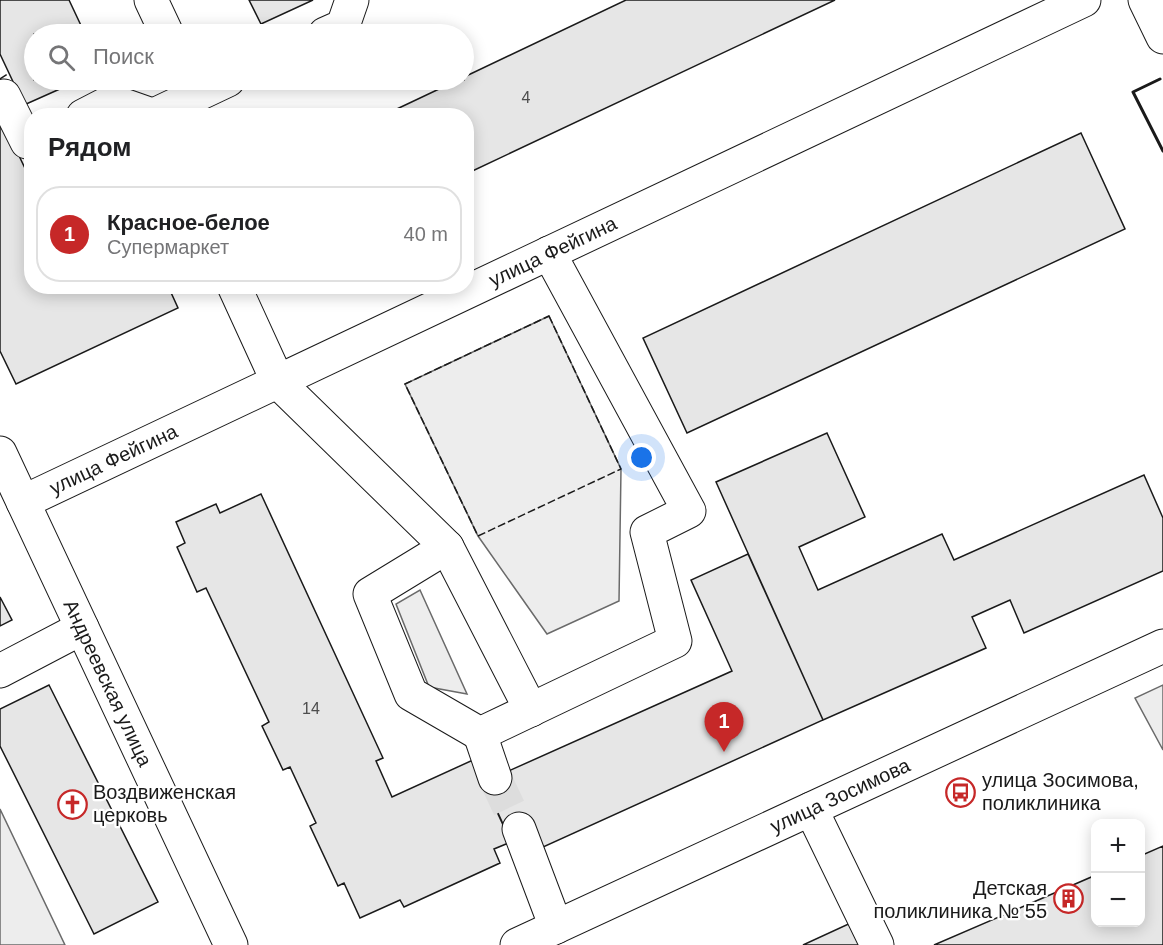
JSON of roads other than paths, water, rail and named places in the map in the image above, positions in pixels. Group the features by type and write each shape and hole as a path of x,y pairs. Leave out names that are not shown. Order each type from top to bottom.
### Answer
{"street":[{"path":"151,0 162,24"},
{"path":"344,24 352,0"},
{"name":"улица Фейгина","path":"474,289 1084,0"},
{"path":"1145,0 1163,37"},
{"path":"162,108 188,90"},
{"path":"0,98 4,96 24,136"},
{"path":"98,108 112,101 132,108"},
{"path":"480,734 675,641 647,532 689,511 549,253"},
{"path":"238,294 278,382 447,547 531,710"},
{"name":"улица Фейгина","path":"23,502 463,294"},
{"name":"Андреевская улица","path":"0,453 231,945"},
{"path":"447,547 370,594 411,694 480,734 495,778"},
{"path":"0,671 82,628"},
{"name":"улица Зосимова","path":"517,945 1163,646"},
{"path":"811,809 877,945"},
{"path":"519,829 556,927"}],"tunnel":[{"path":"495,778 519,829"}],"place":[{"name":"Красное-белое","path":"724,752"},
{"name":"улица Зосимова, поликлиника","path":"961,792"},
{"name":"Воздвиженская церковь","path":"72,804"},
{"name":"Детская поликлиника № 55","path":"1068,899"}]}
